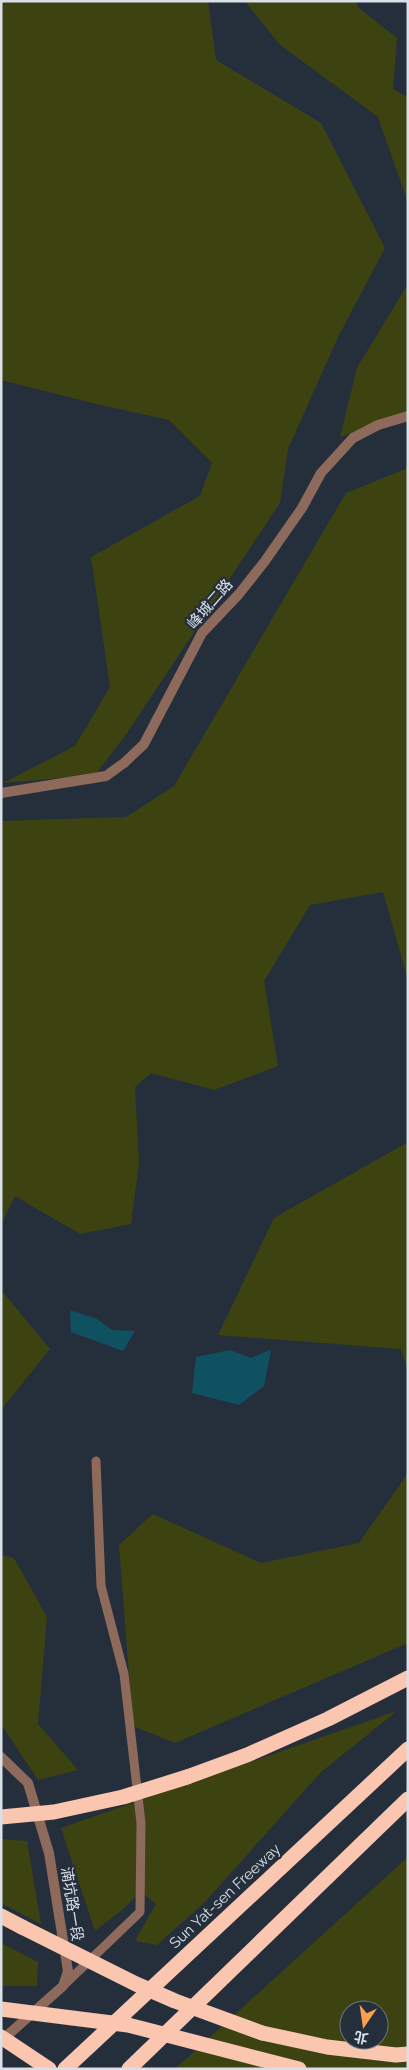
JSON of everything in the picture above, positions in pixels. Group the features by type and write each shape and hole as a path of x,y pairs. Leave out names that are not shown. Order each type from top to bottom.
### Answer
{"highway":[{"path":"1,1817 63,1810 122,1796 187,1777 247,1755 328,1719 408,1678"},
{"name":"Sun Yat-sen Freeway","path":"65,2069 408,1749"},
{"path":"129,2069 408,1799"},
{"path":"349,1857 408,1814"},
{"path":"1,1916 136,1984 175,2001 262,2033 327,2047 396,2055 408,2054"},
{"path":"1,2009 128,2025 299,2069"},
{"path":"1,2039 49,2069"}],"street":[{"name":"峰城二路","path":"1,793 106,776 138,750 144,744 202,633 239,594 265,561 302,508 321,473 353,438 378,425 408,416"},
{"name":"湳坑路一段","path":"1,1757 28,1783 49,1853 68,1971 63,1986"},
{"path":"1,2039 63,1986"}],"lane":[{"path":"63,1986 140,1912 140,1823 124,1674 101,1586 96,1461"}],"green space":[{"path":"1,1 208,1 216,60 321,123 385,248 339,335 288,449 280,503 127,733 95,775 3,783 75,746 110,687 91,557 200,496 212,463 169,420 1,380"},
{"path":"245,1 355,1 359,8 397,38 393,89 408,98 408,203 378,117 279,44"},
{"path":"408,284 408,415 340,437 357,368"},
{"path":"408,468 408,980 383,892 310,905 264,981 278,1066 214,1090 151,1073 135,1087 139,1162 131,1224 80,1234 15,1196 1,1225 1,821 126,817 174,786 346,493"},
{"path":"408,1142 408,1372 401,1349 218,1335 274,1218"},
{"path":"1,1290 50,1349 1,1410"},
{"path":"408,1473 408,1643 175,1743 133,1726 119,1545 153,1514 261,1563 359,1543"},
{"path":"1,1555 14,1558 47,1617 38,1724 78,1770 38,1780 1,1724"},
{"path":"397,1711 321,1772 205,1902 157,1945 135,1941 156,1904 141,1892 95,1931 61,1828"},
{"path":"1,1839 27,1841 41,1924 1,1903"},
{"path":"408,1857 408,2069 175,2069"},
{"path":"1,1943 38,1962 37,1986 1,1986"}],"water":[{"path":"70,1310 97,1319 112,1330 135,1331 123,1351 71,1332"},
{"path":"230,1350 251,1358 271,1350 264,1386 239,1405 192,1393 196,1357"}]}
